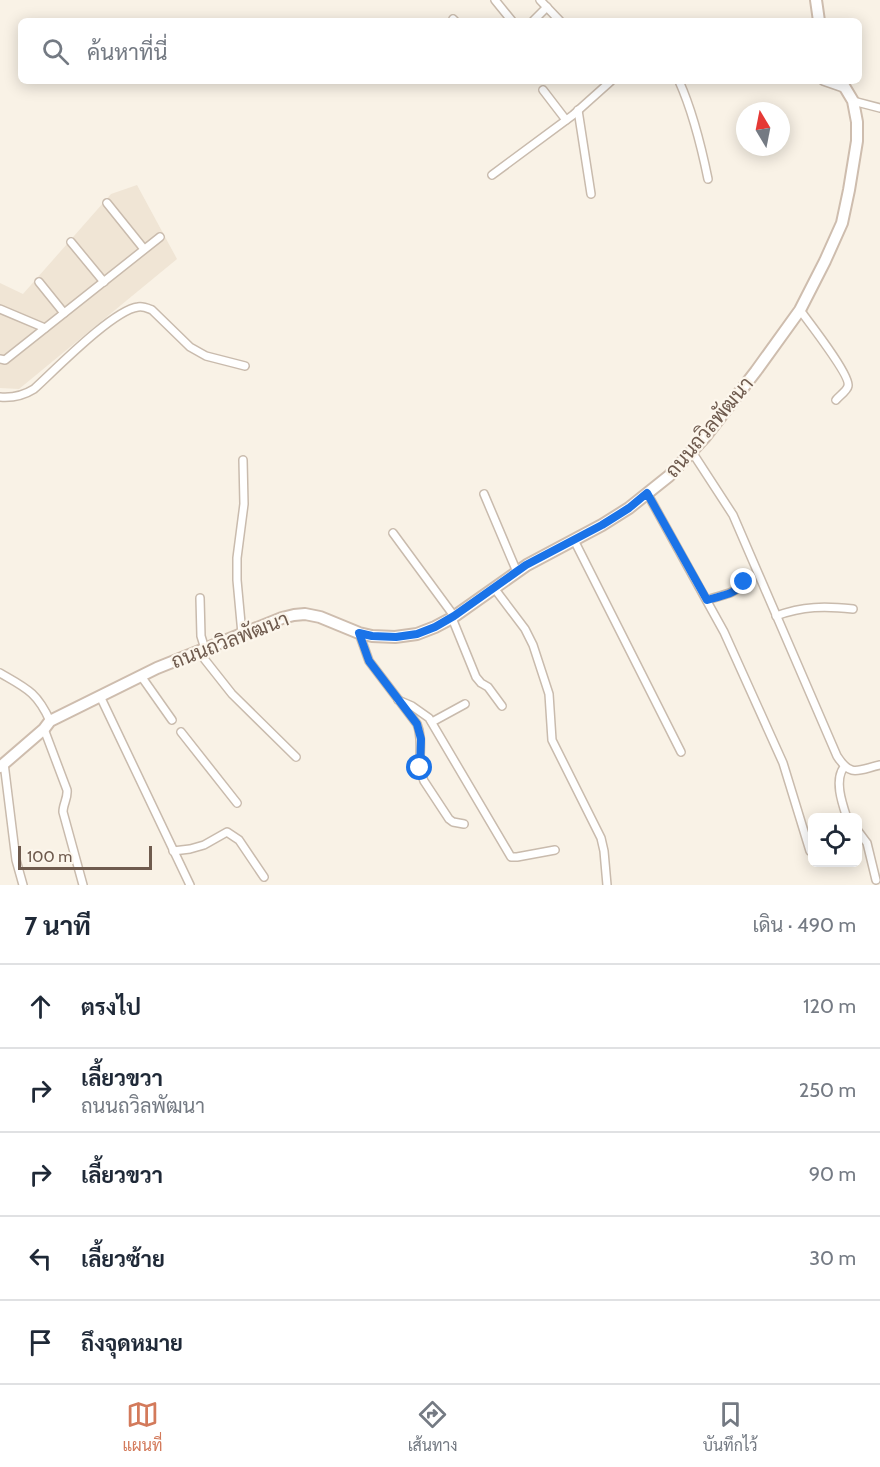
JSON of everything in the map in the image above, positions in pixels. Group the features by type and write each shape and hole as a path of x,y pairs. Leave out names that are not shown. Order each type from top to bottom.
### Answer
{"street":[{"path":"495,0 510,18"},
{"path":"540,0 557,18"},
{"path":"816,0 819,18"},
{"path":"536,18 547,8"},
{"path":"492,176 567,120 608,84"},
{"path":"680,84 701,143 708,179"},
{"name":"ถนนถวิลพัฒนา","path":"2,765 47,725 100,696 158,668 282,618 305,614 320,617 372,636 396,637 417,634 435,627 546,554 620,513 669,476 692,452 756,371 800,310 821,270 842,223 857,141 853,101 844,85"},
{"path":"543,90 567,120"},
{"path":"853,101 880,108"},
{"path":"578,110 591,194"},
{"path":"107,203 144,249"},
{"path":"0,359 5,360 160,237"},
{"path":"71,242 104,282"},
{"path":"39,282 64,313"},
{"path":"0,397 17,397 34,389 101,327 120,314 138,307 152,310 190,347 206,356 245,366"},
{"path":"0,309 45,328"},
{"path":"800,310 834,356 848,381 849,385 836,400"},
{"path":"692,452 733,515 832,745 844,767 853,771 880,765"},
{"path":"242,634 237,558 244,504 243,460"},
{"path":"647,493 724,632 783,763 808,844"},
{"path":"484,494 517,572"},
{"path":"393,533 453,617 476,677 488,687 502,706"},
{"path":"574,540 681,753"},
{"path":"707,600 732,593 744,582"},
{"path":"494,588 525,629 533,645 549,694 552,740 601,838 607,885"},
{"path":"200,598 202,650 232,694 296,757"},
{"path":"776,615 791,610 819,606 853,609"},
{"path":"359,633 369,661 417,724 421,739 420,774 449,819 457,824 464,824"},
{"path":"0,673 37,697 68,790 63,812 83,885"},
{"path":"141,676 172,720"},
{"path":"100,696 190,885"},
{"path":"398,700 422,712 432,722 511,856 517,857 555,850"},
{"path":"432,722 465,704"},
{"path":"181,732 237,803"},
{"path":"2,765 16,860 23,885"},
{"path":"844,767 839,773 839,781 845,813"},
{"path":"173,851 204,845 227,832 239,840 264,877"},
{"path":"862,836 867,843 876,880"}],"shaded area":[{"path":"137,185 177,259 19,389 0,388 0,283 23,294 111,194"}],"route":[{"path":"420,768 421,739 417,724 369,661 359,633 396,637 417,634 435,627 526,565 602,525 647,493 707,600 732,593 744,582"}]}
